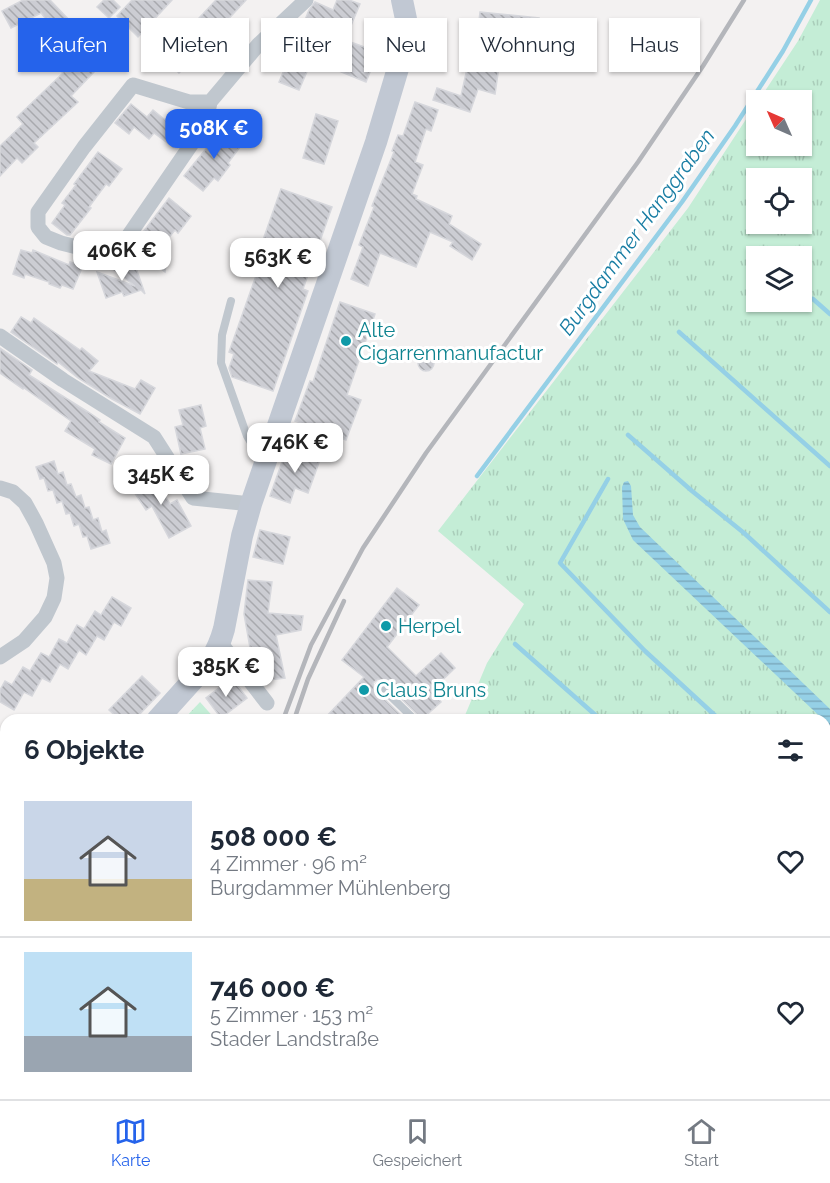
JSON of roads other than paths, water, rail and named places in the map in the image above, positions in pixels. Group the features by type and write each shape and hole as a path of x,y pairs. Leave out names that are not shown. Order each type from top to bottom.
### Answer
{"street":[{"path":"210,102 189,102 133,85 84,147 38,212 38,227 46,237 61,243 109,255 118,251 206,123 210,102 258,45 306,0"},
{"path":"162,714 210,661 220,642 250,504 372,153 399,64 406,19 402,0"},
{"path":"0,336 63,380 154,437 193,498 250,504"},
{"path":"0,488 13,492 25,503 54,563 57,578 54,598 45,616 24,641 0,657"},
{"path":"220,642 267,704"}],"lane":[{"path":"231,301 222,335 221,363 247,436 266,459"},
{"path":"379,685 409,714"}],"water":[{"path":"628,481 631,486 633,515 640,527 830,709 830,714 817,714 633,540 623,519 622,487 624,482"}],"waterway":[{"name":"Burgdammer Hanggraben","path":"477,476 682,202 735,126 783,51 811,0"},
{"path":"813,299 830,314"},
{"path":"679,332 830,466"},
{"path":"628,435 744,533 830,612"},
{"path":"608,479 560,563 645,651 713,714"},
{"path":"515,644 594,714"}],"railway":[{"path":"285,714 311,645 363,548 426,453 638,162 703,66 744,0"},
{"path":"296,714 308,679 344,601"}],"place":[{"name":"Alte Cigarrenmanufactur","path":"346,341"},
{"name":"Herpel","path":"386,626"},
{"name":"Claus Bruns","path":"364,690"}]}
